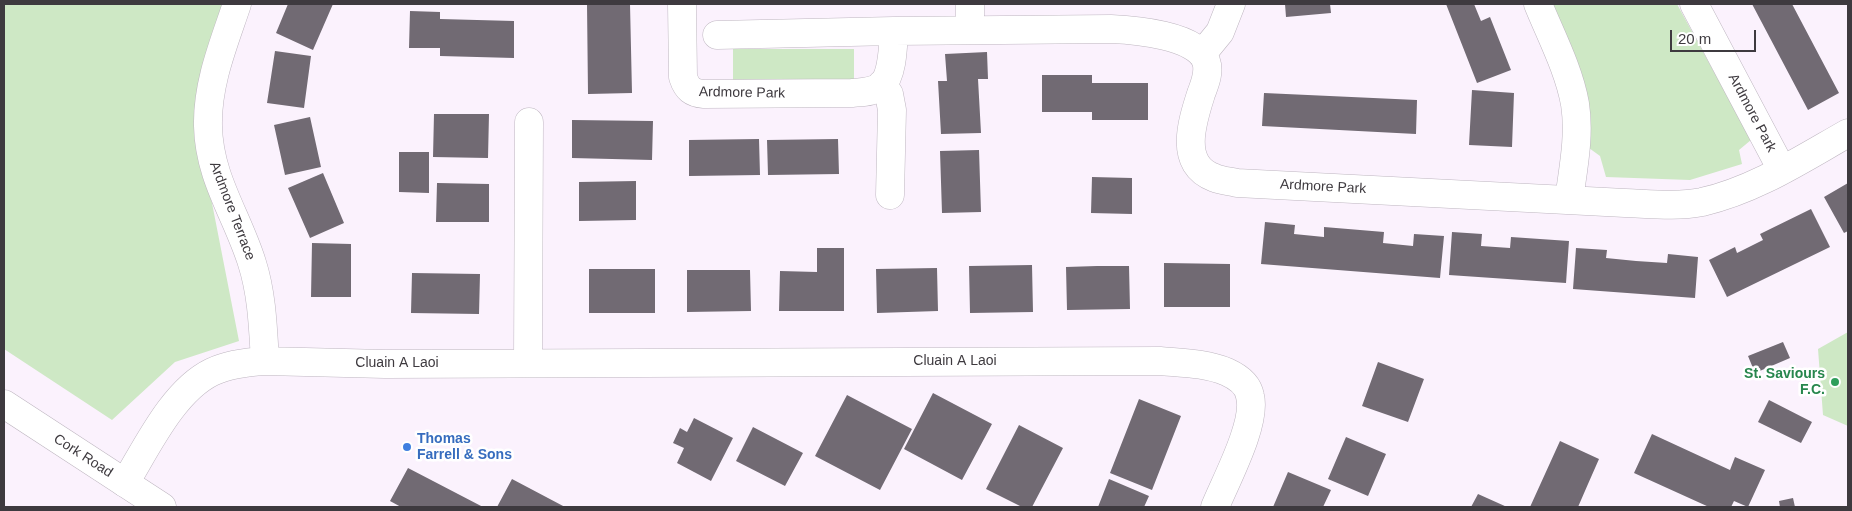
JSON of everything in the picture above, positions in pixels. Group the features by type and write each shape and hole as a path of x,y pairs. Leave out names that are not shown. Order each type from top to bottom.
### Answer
{"street":[{"name":"Ardmore Terrace","path":"237,4 219,58 211,92 208,125 209,143 218,181 246,245 258,284 265,361"},
{"name":"Ardmore Park","path":"682,4 683,77 687,86 695,93 852,93 870,91 882,84"},
{"path":"717,35 894,31 970,16 1129,30 1176,39 1192,46 1202,54 1220,32 1231,4"},
{"path":"1538,4 1567,75 1576,106 1576,144 1569,200"},
{"name":"Ardmore Park","path":"1694,4 1782,170"},
{"path":"890,195 892,110 889,94 882,84 891,62 894,31"},
{"name":"Ardmore Park","path":"1202,54 1206,59 1208,71 1192,127 1190,146 1195,164 1200,170 1216,179 1237,183 1665,205 1701,202 1746,187 1782,170 1848,133"},
{"path":"528,362 529,122"},
{"name":"Cluain A Laoi","path":"125,483 160,425 183,395 193,385 214,371 231,365 265,361 385,364 1160,361 1204,365 1235,376 1245,384 1251,397 1246,433 1215,507"},
{"name":"Cork Road","path":"4,404 162,507"}],"green space":[{"path":"4,4 223,4 202,152 239,341 175,362 112,420 4,349"},
{"path":"1550,4 1677,4 1751,140 1739,150 1742,164 1690,180 1606,177 1600,156 1589,148 1590,110"},
{"path":"733,49 854,49 854,81 733,81"},
{"name":"St. Saviours F.C.","path":"1848,332 1848,426 1823,415 1818,349"}],"building":[{"path":"288,4 333,4 313,50 276,33"},
{"path":"587,4 630,4 632,93 588,94"},
{"path":"1285,4 1330,4 1331,13 1286,17"},
{"path":"1446,4 1474,4 1481,21 1490,17 1511,70 1477,83"},
{"path":"1752,4 1792,4 1839,93 1808,110"},
{"path":"410,11 440,12 440,19 514,21 514,58 440,56 440,48 409,48"},
{"path":"275,51 311,56 304,108 267,103"},
{"path":"987,52 988,79 978,79 981,133 941,134 938,81 947,81 945,54"},
{"path":"1042,75 1092,75 1092,83 1148,83 1148,120 1092,120 1092,112 1042,112"},
{"path":"1472,90 1514,93 1512,147 1469,145"},
{"path":"1264,93 1417,100 1416,134 1262,126"},
{"path":"434,114 489,114 488,158 433,157"},
{"path":"310,117 321,167 285,175 274,125"},
{"path":"572,120 653,121 652,160 572,158"},
{"path":"759,139 760,175 689,176 689,140"},
{"path":"838,139 839,174 768,175 767,140"},
{"path":"979,150 981,212 942,213 940,151"},
{"path":"399,152 429,152 429,193 399,192"},
{"path":"323,173 344,223 310,238 288,188"},
{"path":"1092,177 1132,178 1132,214 1091,213"},
{"path":"636,181 636,220 579,221 579,182"},
{"path":"437,183 489,184 489,222 436,222"},
{"path":"1848,183 1848,231 1844,233 1824,197"},
{"path":"1811,209 1830,247 1727,297 1709,260 1735,247 1737,253 1763,240 1760,234"},
{"path":"1265,222 1295,225 1294,234 1324,237 1324,227 1384,232 1383,243 1413,246 1414,234 1444,236 1440,278 1261,264"},
{"path":"1452,232 1482,234 1481,246 1510,248 1511,237 1569,241 1566,283 1449,275"},
{"path":"312,243 351,244 351,297 311,297"},
{"path":"817,248 844,248 844,311 779,311 780,271 817,272"},
{"path":"1576,248 1607,250 1606,258 1636,261 1667,263 1668,254 1698,257 1695,298 1573,289"},
{"path":"1164,263 1230,264 1230,307 1164,307"},
{"path":"1032,265 1033,312 970,313 969,266"},
{"path":"1129,266 1130,309 1067,310 1066,267"},
{"path":"937,268 938,311 877,313 876,269"},
{"path":"589,269 655,269 655,313 589,313"},
{"path":"687,270 750,270 751,311 687,312"},
{"path":"412,273 480,274 479,314 411,313"},
{"path":"1783,342 1790,358 1755,373 1748,356"},
{"path":"1378,362 1424,379 1408,422 1362,406"},
{"path":"933,393 992,424 962,480 904,449"},
{"path":"847,395 912,429 880,490 815,456"},
{"path":"1139,399 1181,416 1152,490 1110,473"},
{"path":"1769,400 1812,422 1801,443 1758,422"},
{"path":"694,418 733,438 711,481 677,463 684,448 673,443 680,428 687,432"},
{"path":"1019,425 1063,448 1032,507 1022,507 986,489"},
{"path":"753,427 803,453 785,486 736,461"},
{"path":"1652,434 1730,470 1735,457 1765,470 1748,507 1734,501 1731,507 1709,507 1634,473"},
{"path":"1346,437 1386,454 1368,496 1328,479"},
{"path":"1560,441 1599,459 1578,507 1530,507"},
{"path":"408,468 483,507 401,507 390,501"},
{"path":"1288,472 1331,490 1323,507 1273,507"},
{"path":"512,479 565,507 497,507"},
{"path":"1109,479 1149,496 1144,507 1098,507"},
{"path":"1478,494 1507,507 1471,507"},
{"path":"1793,498 1795,507 1780,507 1779,501"}],"place":[{"name":"St. Saviours F.C.","path":"1835,382"},
{"name":"Thomas Farrell & Sons","path":"407,447"}]}
